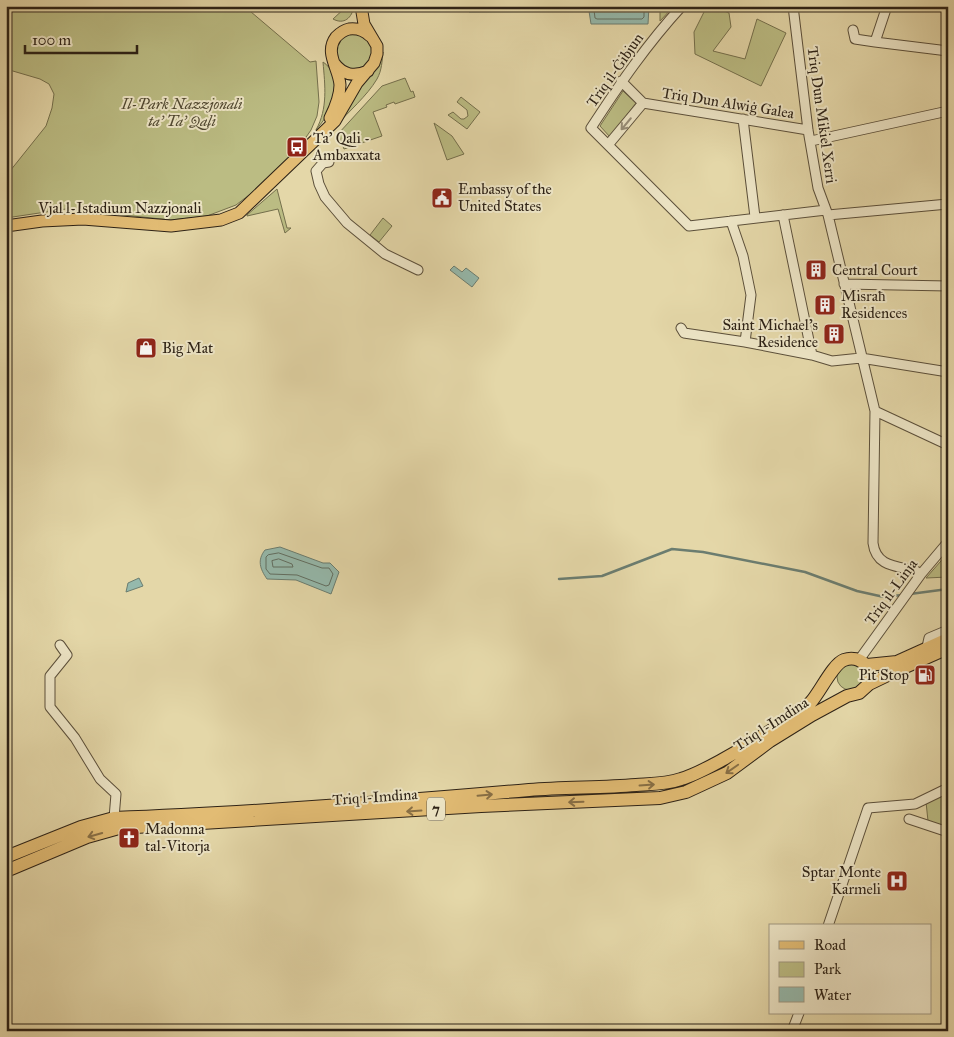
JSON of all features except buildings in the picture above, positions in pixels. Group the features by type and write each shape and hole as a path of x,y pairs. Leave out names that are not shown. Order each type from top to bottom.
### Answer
{"highway":[{"name":"Triq l-Imdina","path":"6,857 81,827 114,818 332,807 530,790 659,784 680,780 700,772 758,740 811,703 839,662 852,658 863,663 897,662 948,639"},
{"name":"Triq l-Imdina","path":"6,871 87,837 119,828 481,806 660,798 686,792 727,773 770,741 812,715 847,696 859,693 870,684 948,648"},
{"path":"863,663 870,671 872,678 870,684"},
{"path":"832,673 833,685 847,696"}],"main road":[{"path":"349,29 360,6"},
{"path":"334,62 338,69 353,75 369,70 374,63 377,46 364,24 360,6"},
{"path":"321,135 327,126 338,96 340,84 331,54 332,45 336,37 342,31 360,29 373,38"},
{"name":"Vjal l-Istadium Nazzjonali","path":"6,226 64,220 104,220 171,226 221,220 239,213 336,121 357,83 369,70"}],"street":[{"name":"Triq il-Ġibjun","path":"608,145 591,128 660,29 682,6"},
{"name":"Triq Dun Mikiel Xerri","path":"793,6 808,130 818,188 827,212 875,412 874,552 882,562 921,574"},
{"path":"875,42 888,6"},
{"path":"853,30 855,38 948,51"},
{"name":"Triq Dun Alwiġ Galea","path":"622,81 643,103 808,130"},
{"path":"643,103 608,145 688,226 783,215 948,204"},
{"path":"811,141 948,111"},
{"path":"742,119 755,218"},
{"path":"329,162 323,164 316,171 325,197 347,222 385,254 418,270"},
{"path":"783,215 812,355"},
{"path":"731,221 743,256 750,294 745,342"},
{"path":"844,284 948,286"},
{"path":"681,328 684,333 745,342 812,355 832,361 861,358 948,372"},
{"path":"875,412 948,445"},
{"name":"Triq il-Linja","path":"863,663 921,574 948,542"},
{"path":"927,647 929,638 948,630"},
{"path":"60,645 67,655 50,676 50,707 75,738 100,779 116,794 114,818"},
{"path":"829,924 868,808 916,804 948,788"},
{"path":"909,819 948,832"},
{"path":"792,1031 798,1014"}],"green space":[{"name":"Il-Park Nazzjonali ta' Ta' Qali","path":"6,6 244,6 310,62 316,61 319,102 317,116 311,130 302,143 266,182 236,205 207,216 171,220 66,209 6,218 6,176 46,126 54,94 49,84 40,79 6,69"},
{"path":"347,6 354,6 347,19 337,21 333,19"},
{"path":"660,6 674,6 660,21"},
{"path":"707,6 714,6 729,13 731,27 713,51 745,59 757,19 786,33 761,86 695,54 694,32"},
{"path":"351,33 363,36 371,45 372,57 366,67 354,71 338,63 337,52 338,41"},
{"path":"383,52 381,69 377,79 336,126 359,84 378,65"},
{"path":"323,62 333,74 337,89 330,111 316,130 324,105"},
{"path":"405,78 415,97 395,104 394,102 386,105 387,107 373,112 382,136 344,149 338,134 382,86"},
{"path":"623,91 636,103 610,137 600,126"},
{"path":"461,97 480,112 467,129 448,115 453,112 461,119 468,116 467,110 457,102"},
{"path":"434,123 452,136 464,154 447,160"},
{"path":"277,189 287,228 291,228 285,233 278,209 247,216"},
{"path":"383,218 392,226 379,242 370,235"},
{"path":"948,553 948,577 926,578"},
{"path":"850,664 859,668 863,677 859,686 850,690 841,686 837,677 841,668"},
{"path":"945,792 948,800 948,827 928,821 926,802"}],"water":[{"path":"469,6 649,6 648,24 591,24 589,11 469,12"},
{"path":"454,266 462,272 466,268 479,278 472,287 450,270"},
{"path":"280,547 323,563 330,563 339,572 331,594 296,580 267,579 261,568 261,557 265,550"},
{"path":"139,578 143,586 126,592 128,583"}],"waterway":[{"path":"559,579 602,576 672,549 703,552 805,572 857,591 884,597 902,595"},
{"path":"910,594 948,589"}],"place":[{"name":"Ta' Qali - Ambaxxata","path":"297,147"},
{"name":"Embassy of the United States","path":"442,198"},
{"name":"Central Court","path":"816,270"},
{"name":"Misraħ Residences","path":"825,305"},
{"name":"Saint Michael's Residence","path":"834,334"},
{"name":"Big Mat","path":"146,348"},
{"name":"Pit Stop","path":"925,675"},
{"name":"Madonna tal-Vitorja","path":"129,838"},
{"name":"Sptar Monte Karmeli","path":"897,881"}]}
